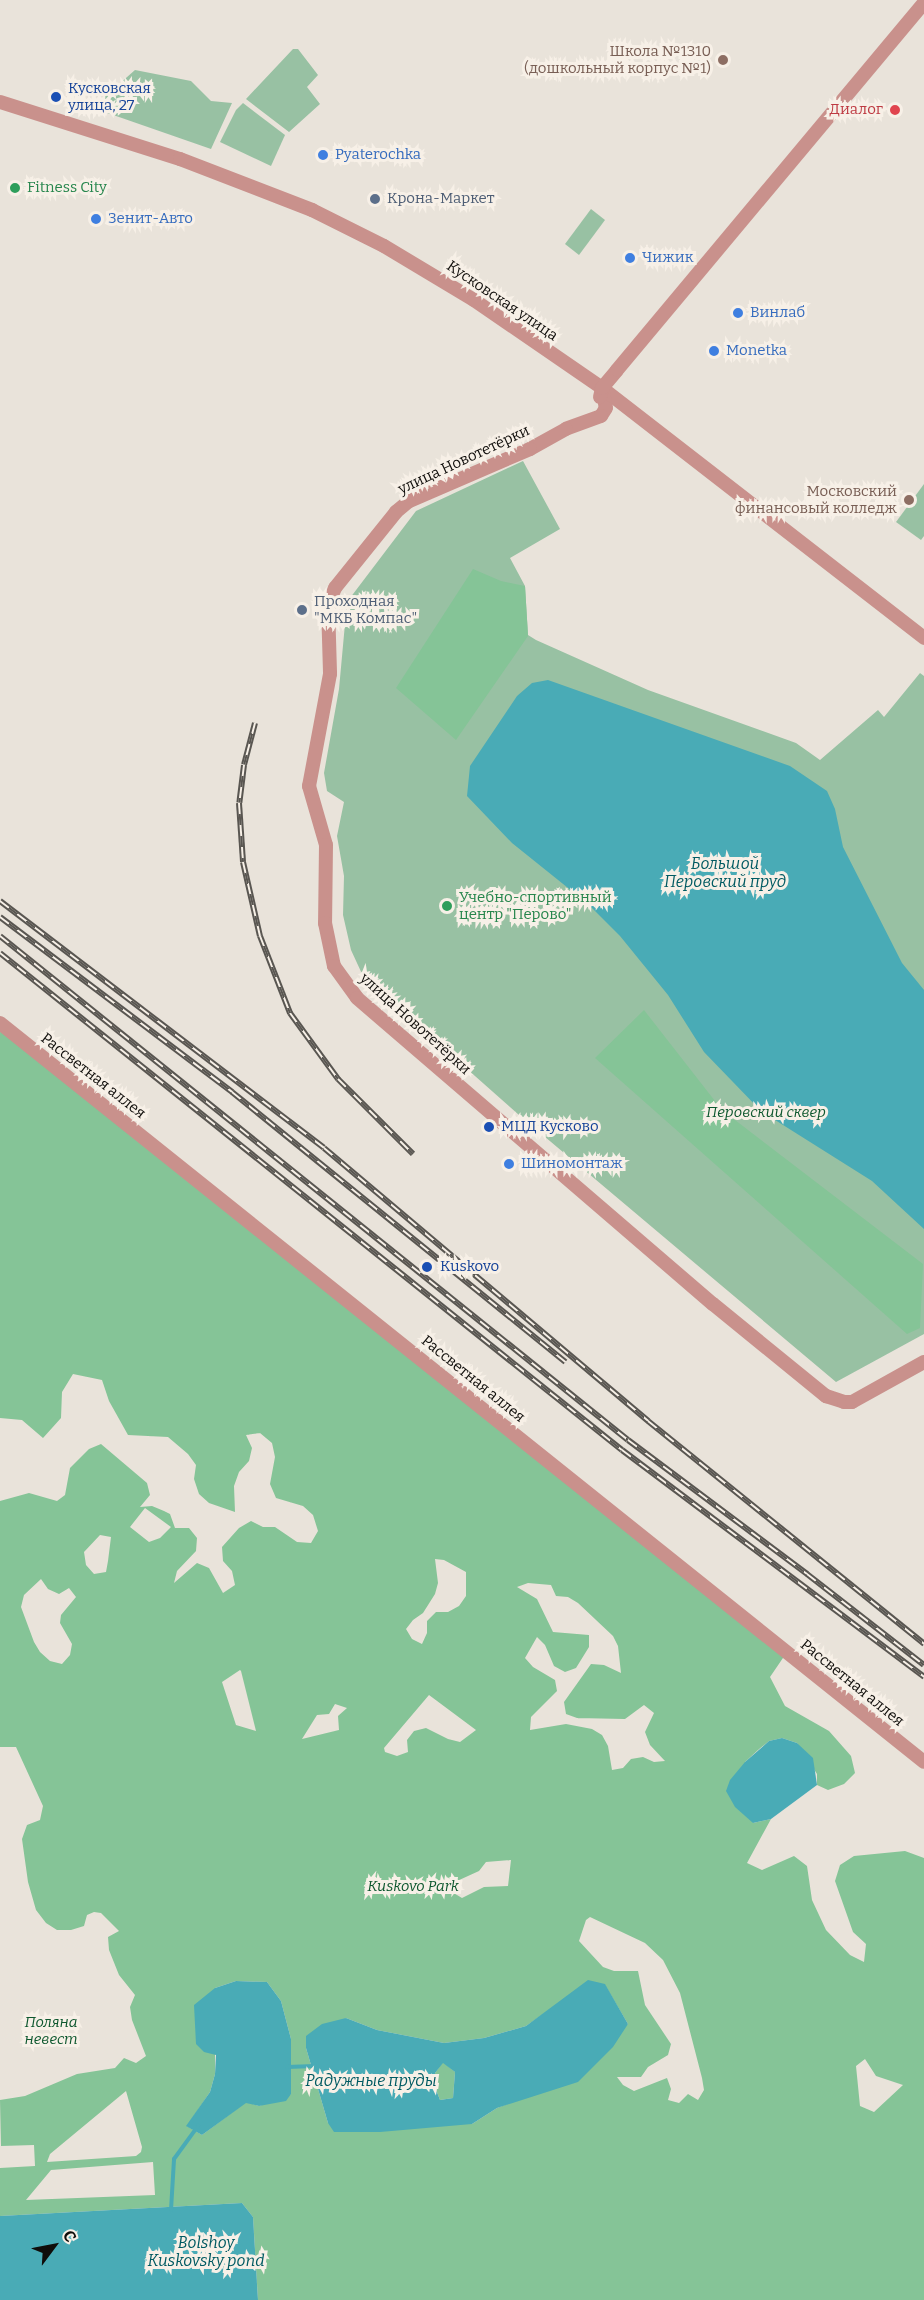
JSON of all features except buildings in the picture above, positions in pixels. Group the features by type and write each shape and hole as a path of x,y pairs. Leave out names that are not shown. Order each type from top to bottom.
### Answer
{"street":[{"name":"улица Новотетёрки","path":"924,3 602,388 597,410 530,449 409,501 396,512 335,588 328,605 330,674 309,786 326,845 325,923 334,966 357,998 695,1289 821,1393 836,1401 852,1402 924,1362"},
{"name":"Кусковская улица","path":"0,102 180,159 326,216 384,246 474,300 602,388 924,638"},
{"name":"Рассветная аллея","path":"0,1023 924,1761"}],"green space":[{"path":"293,49 298,49 318,75 307,87 320,104 289,132 246,99"},
{"path":"135,70 191,81 211,101 232,103 211,149 96,109 101,100"},
{"path":"243,103 285,135 271,166 220,142 236,110"},
{"path":"591,209 605,220 579,255 565,244"},
{"name":"Перовский сквер","path":"523,461 560,529 510,558 525,586 528,635 536,640 648,690 796,743 820,760 878,710 884,717 920,673 924,676 924,1334 836,1382 519,1115 379,991 363,976 351,950 343,915 344,876 337,836 344,802 327,791 324,773 339,689 347,602 416,511"},
{"path":"924,484 924,536 921,540 896,522"},
{"path":"473,569 501,581 525,586 528,636 456,740 396,688"},
{"path":"644,1010 722,1110 923,1264 920,1328 907,1334 595,1058"},
{"name":"Kuskovo Park","path":"0,1031 785,1655 770,1677 785,1706 829,1731 851,1756 855,1773 844,1784 828,1790 817,1785 817,1774 797,1743 782,1738 769,1741 758,1750 745,1762 753,1823 771,1819 747,1863 762,1870 794,1856 807,1866 812,1900 826,1930 850,1955 864,1962 866,1944 853,1932 835,1881 840,1865 854,1856 905,1851 924,1858 924,2300 258,2300 253,2217 242,2203 0,2216 0,2168 35,2166 34,2145 1,2146 0,2100 25,2096 77,2074 115,2068 124,2058 136,2063 146,2056 132,2020 130,2007 135,1995 119,1975 109,1950 108,1937 119,1931 101,1913 94,1912 87,1915 84,1926 71,1930 57,1930 46,1923 36,1910 28,1882 22,1839 27,1825 40,1820 43,1806 16,1747 0,1747 0,1501 29,1493 57,1501 65,1495 70,1468 89,1449 101,1444 147,1483 150,1495 140,1507 152,1506 170,1514 175,1528 189,1528 197,1538 196,1551 177,1571 174,1583 197,1563 209,1568 223,1593 235,1585 232,1571 223,1561 222,1547 239,1528 251,1521 263,1527 275,1527 297,1542 311,1543 318,1531 313,1515 303,1506 276,1498 270,1484 275,1457 272,1443 260,1433 246,1435 252,1448 249,1461 239,1472 234,1486 235,1512 209,1503 199,1494 194,1479 196,1465 188,1454 168,1437 128,1435 109,1401 102,1380 73,1374 62,1392 61,1418 43,1438 22,1420 0,1418","holes":["145,1508 171,1527 160,1538 149,1542 130,1527","100,1535 111,1537 106,1572 94,1574 86,1565 84,1552","435,1559 444,1560 466,1572 466,1596 459,1606 448,1612 436,1612 427,1621 427,1633 422,1644 412,1639 406,1629 423,1613 435,1594 438,1583","41,1579 48,1589 59,1594 69,1588 76,1597 61,1615 60,1623 72,1644 70,1655 62,1664 50,1661 40,1652 21,1607 24,1595","528,1583 551,1585 556,1596 568,1597 578,1603 613,1636 618,1646 621,1673 604,1665 591,1664 564,1702 566,1714 577,1718 625,1719 644,1705 654,1713 645,1732 650,1745 665,1761 654,1762 643,1757 631,1759 623,1768 612,1770 608,1746 602,1735 592,1729 566,1724 530,1730 531,1717 557,1691 555,1680 533,1667 525,1658 537,1637 545,1645 554,1666 565,1672 576,1668 589,1647 589,1635 553,1632 537,1599 517,1587","240,1670 256,1731 236,1725 222,1682","429,1695 476,1730 460,1742 426,1728 414,1731 407,1740 408,1752 397,1756 385,1752 384,1748","335,1704 347,1708 338,1716 339,1730 302,1739 317,1715 329,1714","511,1860 508,1886 484,1887 462,1898 452,1892 457,1881 479,1871 486,1862","590,1917 645,1943 663,1960 680,1993 702,2078 704,2090 698,2100 688,2094 679,2103 668,2100 671,2089 667,2078 634,2091 623,2085 617,2077 641,2077 648,2067 668,2055 671,2044 645,2005 638,1971 614,1971 603,1967 579,1941 586,1920","236,1981 267,1982 281,2001 291,2039 291,2094 259,2106 246,2102 202,2135 187,2126 210,2092 215,2074 215,1988","605,1985 628,2024 531,2095 497,2108 472,2124 328,2123 306,2048 346,2018 377,2030 444,2043 484,2038 526,2026 556,2005","865,2059 876,2076 903,2085 874,2112 860,2106 856,2066","126,2091 142,2147 141,2152 136,2156 47,2162 50,2154","153,2162 155,2195 26,2200 51,2170"]},
{"path":"443,2062 455,2072 453,2098 440,2100 435,2087 435,2073"}],"water":[{"name":"Большой Перовский пруд","path":"548,680 790,766 827,791 835,809 843,847 902,963 924,990 924,1229 872,1181 761,1111 704,1052 668,995 620,936 588,904 512,843 467,796 470,766 517,696 532,683"},
{"path":"782,1738 797,1743 813,1758 817,1785 771,1819 753,1823 735,1807 726,1791 730,1780 745,1762 769,1741"},
{"name":"Радужные пруды","path":"588,1980 605,1984 628,2024 613,2047 578,2082 497,2108 472,2124 380,2132 334,2132 328,2123 306,2048 306,2036 322,2024 346,2018 377,2030 444,2043 484,2038 526,2026","holes":["443,2063 455,2072 453,2098 440,2100 435,2087 435,2073"]},
{"name":"Радужные пруды","path":"236,1981 267,1982 281,2001 291,2039 291,2094 286,2101 259,2106 246,2103 202,2135 186,2126 210,2092 215,2074 216,2055 204,2052 196,2044 194,2005 215,1988"},
{"name":"Bolshoy Kuskovsky pond","path":"242,2203 253,2217 258,2300 0,2300 0,2216"}],"waterway":[{"path":"287,2067 315,2066"},
{"path":"171,2210 174,2159 198,2126"}],"railway":[{"path":"255,723 244,765 239,803 243,862 260,936 290,1013 338,1079 413,1154"},
{"path":"0,901 324,1148 648,1421 924,1644"},
{"path":"0,917 232,1092 566,1362"},
{"path":"0,936 628,1440 924,1665"},
{"path":"0,953 622,1450 924,1677"}],"place":[{"name":"Школа №1310 (дошкольный корпус №1)","path":"723,60"},
{"name":"Кусковская улица, 27","path":"56,97"},
{"name":"Диалог","path":"895,110"},
{"name":"Pyaterochka","path":"323,155"},
{"name":"Fitness City","path":"15,188"},
{"name":"Крона-Маркет","path":"375,199"},
{"name":"Зенит-Авто","path":"96,219"},
{"name":"Чижик","path":"630,258"},
{"name":"Винлаб","path":"738,313"},
{"name":"Monetka","path":"714,351"},
{"name":"Московский финансовый колледж","path":"909,500"},
{"name":"Проходная \"МКБ Компас\"","path":"302,610"},
{"name":"Учебно-спортивный центр \"Перово\"","path":"447,906"},
{"name":"МЦД Кусково","path":"489,1127"},
{"name":"Шиномонтаж","path":"509,1164"},
{"name":"Kuskovo","path":"427,1267"}],"park label":[{"name":"Поляна невест","path":"51,2030"}]}
